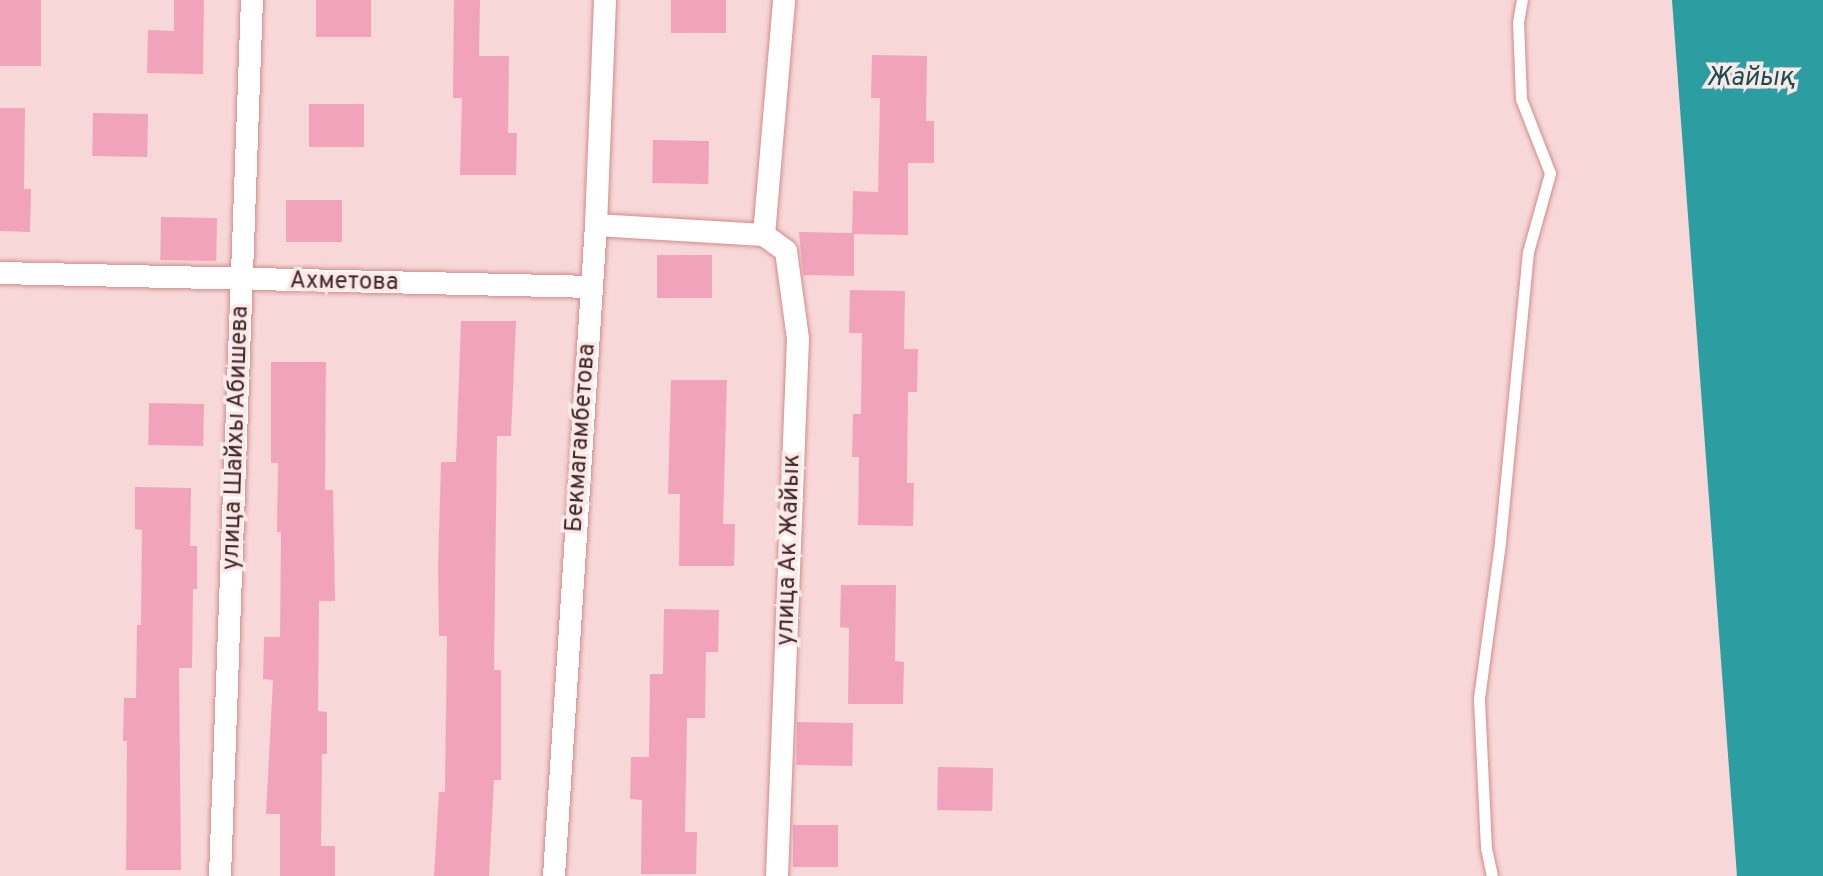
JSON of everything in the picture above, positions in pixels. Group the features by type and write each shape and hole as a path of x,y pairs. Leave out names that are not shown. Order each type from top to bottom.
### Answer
{"street":[{"name":"улица Шайхы Абишева","path":"220,876 252,0"},
{"name":"Бекмагамбетова","path":"554,876 596,225 605,0"},
{"path":"596,225 764,235 784,0"},
{"name":"улица Ак Жайык","path":"764,235 786,251 798,339 777,876"},
{"name":"Ахметова","path":"0,273 592,287"}],"lane":[{"path":"1492,876 1486,848 1479,698 1500,542 1528,252 1550,173 1521,99 1518,22 1522,0"}],"water":[{"name":"Жайық","path":"1672,0 1823,0 1823,876 1737,876"}],"building":[{"path":"0,0 41,0 41,66 0,66"},
{"path":"174,0 204,0 203,74 147,73 148,30 174,31"},
{"path":"316,0 371,0 371,37 316,37"},
{"path":"454,0 480,0 479,56 509,56 508,133 517,133 516,175 460,175 462,98 453,98"},
{"path":"671,0 726,0 726,33 671,33"},
{"path":"872,55 927,56 926,121 934,121 934,163 908,163 908,235 854,234 854,276 803,275 799,232 852,233 853,191 878,192 880,98 871,98"},
{"path":"309,104 364,104 364,147 309,147"},
{"path":"0,108 25,108 24,189 31,189 30,232 0,231"},
{"path":"93,113 148,114 147,157 92,156"},
{"path":"653,140 709,141 708,184 652,183"},
{"path":"286,200 342,200 342,242 286,242"},
{"path":"161,217 217,218 216,261 160,260"},
{"path":"657,255 712,255 712,298 657,298"},
{"path":"850,290 905,291 904,349 918,349 917,392 908,392 907,483 914,483 913,526 858,525 859,457 852,457 853,414 861,414 862,333 849,333"},
{"path":"461,321 516,321 511,436 497,436 494,670 501,670 501,780 494,780 489,876 434,876 439,792 445,792 447,636 439,636 438,568 441,462 456,462"},
{"path":"271,362 326,362 325,490 333,490 335,601 319,601 318,711 327,712 327,754 322,754 321,846 335,846 335,876 280,876 280,814 266,814 273,680 263,679 264,637 280,637 281,532 277,532 278,463 271,463"},
{"path":"671,380 727,380 723,524 735,524 734,566 679,566 680,494 668,494"},
{"path":"149,403 204,404 203,446 148,445"},
{"path":"135,487 191,488 190,546 197,546 197,589 193,589 192,668 179,668 181,870 126,870 127,741 123,741 124,698 136,698 137,625 141,625 142,530 135,529"},
{"path":"841,585 896,585 895,661 904,662 903,704 848,704 849,628 840,627"},
{"path":"664,609 719,610 718,652 706,652 705,718 687,718 685,832 697,832 696,874 641,874 642,800 630,799 631,757 649,757 650,674 663,674"},
{"path":"797,722 853,723 852,766 796,765"},
{"path":"938,767 993,768 992,811 937,810"},
{"path":"793,825 838,825 838,867 793,867"}]}
